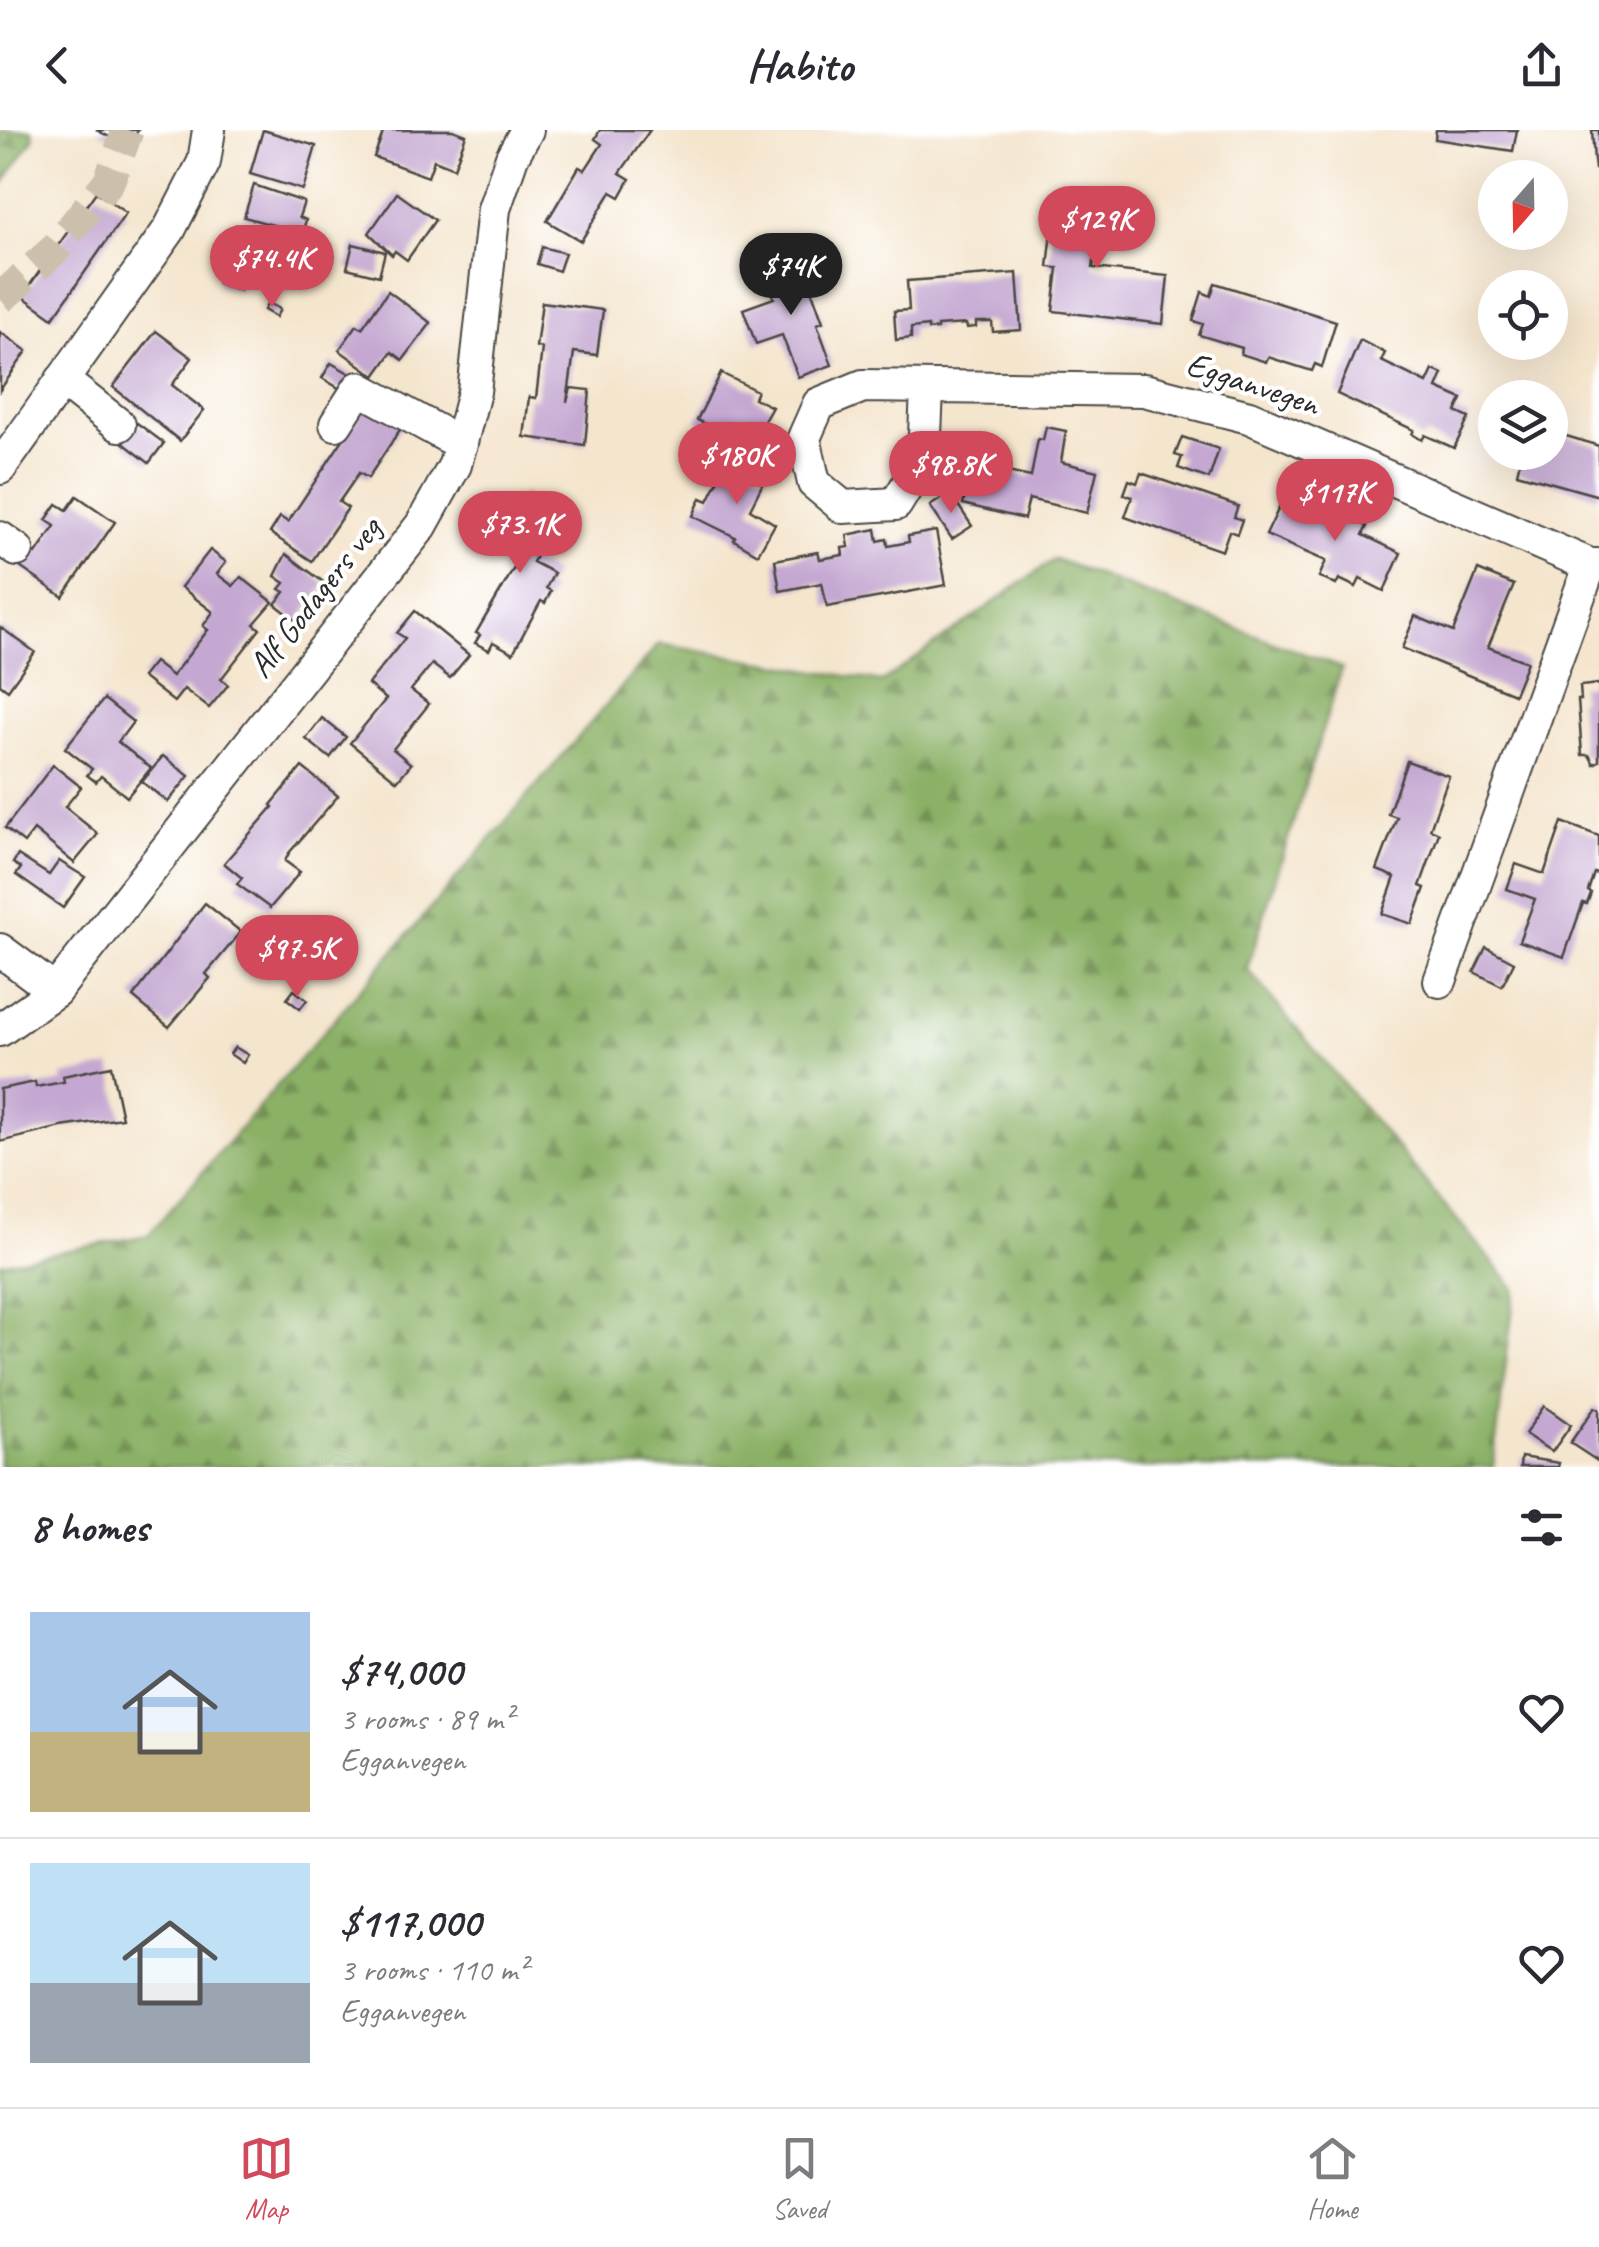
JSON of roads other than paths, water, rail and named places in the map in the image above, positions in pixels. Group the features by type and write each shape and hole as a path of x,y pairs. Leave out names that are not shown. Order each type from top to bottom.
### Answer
{"street":[{"path":"0,468 169,230 204,162 209,130"},
{"name":"Alf Godagers veg","path":"0,1030 55,991 421,526 455,465 461,444 474,392 494,209 512,156 527,130"},
{"path":"62,380 119,425"},
{"path":"336,424 359,388 461,444"},
{"name":"Egganvegen","path":"926,390 1144,390 1250,417 1595,565 1440,981"},
{"path":"0,950 55,991"}],"tunnel":[{"path":"0,299 55,249 109,181 128,130"}]}
